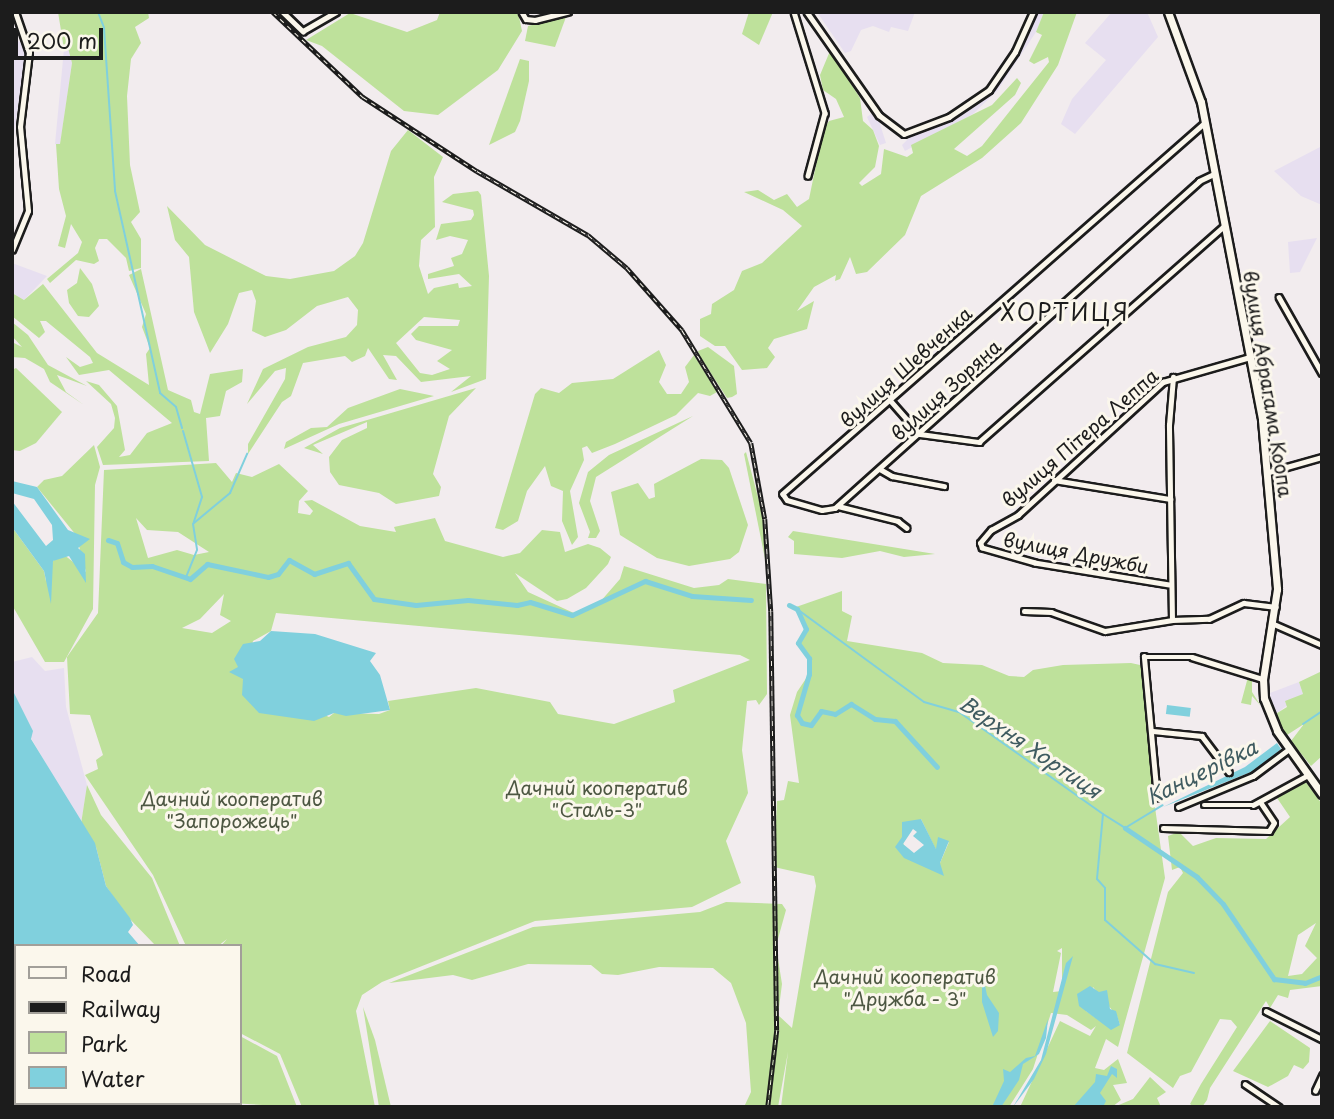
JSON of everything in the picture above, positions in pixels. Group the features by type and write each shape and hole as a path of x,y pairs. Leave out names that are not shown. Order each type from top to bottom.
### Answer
{"main road":[{"name":"вулиця Абрагама Коопа","path":"1168,12 1205,123 1250,356 1269,472 1277,607 1263,679 1264,698 1277,731 1322,794"}],"street":[{"path":"12,250 28,211 20,127 29,53 15,12"},
{"path":"283,12 298,29 308,30 336,12"},
{"path":"522,12 526,19 568,12"},
{"path":"794,12 825,113 808,176"},
{"path":"807,12 879,115 900,132 911,133 948,117 989,90 1015,52 1033,12"},
{"name":"вулиця Шевченка","path":"838,506 827,510 793,505 783,494 1205,123"},
{"name":"вулиця Зоряна","path":"838,506 1199,181 1214,174"},
{"path":"890,400 918,433 970,444 1003,425 1224,226"},
{"path":"1279,298 1322,373"},
{"name":"вулиця Пітера Леппа","path":"980,545 982,538 1016,517 1054,480 1173,377 1250,356"},
{"path":"1172,620 1169,585 1173,377"},
{"path":"1269,472 1322,457"},
{"path":"880,469 892,476 944,486"},
{"path":"1054,480 1170,499"},
{"path":"838,506 843,510 898,521 907,528"},
{"name":"вулиця Дружби","path":"980,545 1035,563 1169,585"},
{"path":"1024,611 1051,612 1102,631 1172,620 1209,620 1244,603 1277,607"},
{"path":"1274,624 1322,646"},
{"path":"1157,798 1153,731 1144,657 1192,657 1263,679"},
{"path":"1153,731 1202,736 1229,772"},
{"path":"1178,807 1253,776 1289,748"},
{"path":"1204,805 1260,802 1308,774"},
{"path":"1163,828 1266,832 1274,823 1260,802"},
{"path":"1266,1011 1322,1039"},
{"path":"1315,1091 1322,1076"},
{"path":"1245,1084 1279,1107"}],"shaded area":[{"path":"817,12 915,12 908,31 891,27 889,32 873,26 861,30 851,51 845,53"},
{"path":"1036,12 1044,12 1036,32 997,91 973,114 905,151 902,145 911,136 984,97 1015,58"},
{"path":"1112,12 1147,12 1158,37 1075,134 1061,124 1072,99 1106,60 1085,43"},
{"path":"12,39 24,43 26,53 12,148"},
{"path":"68,48 72,63 60,145 55,144 64,49"},
{"path":"872,113 879,121 886,143 880,145 867,117"},
{"path":"1322,146 1322,205 1301,196 1274,171"},
{"path":"1317,238 1300,272 1290,273 1288,242"},
{"path":"12,263 47,276 24,300 12,293"},
{"path":"32,657 45,671 64,668 66,707 87,785 81,824 31,738 12,689 12,662"},
{"path":"1299,682 1303,694 1274,715 1270,693"}],"green space":[{"path":"58,12 148,12 149,18 135,27 141,43 131,59 127,96 130,165 140,212 131,222 141,239 141,268 129,271 126,258 107,239 99,239 95,248 99,261 94,264 76,260 50,283 47,279 78,253 82,242 71,224 65,248 58,246 66,216 59,189 56,144 60,144 72,63 68,48 64,49"},
{"path":"440,12 518,12 522,31 498,70 438,115 404,111 322,46 306,40 350,13 407,32 437,20"},
{"path":"749,12 773,12 759,45 742,34"},
{"path":"1044,12 1077,12 1058,65 1021,123 982,158 921,196 905,235 867,272 856,274 850,257 840,279 835,281 836,275 814,287 797,311 814,301 807,329 774,339 768,348 775,357 767,368 742,370 725,346 715,346 700,336 700,319 711,314 712,304 734,290 742,271 762,263 802,226 783,210 744,192 758,190 774,200 787,194 797,207 809,199 823,131 829,121 844,117 836,99 823,90 820,75 830,51 860,98 863,121 873,130 879,146 875,167 859,183 862,186 881,174 884,149 907,157 913,153 911,145 992,105 1017,78 1021,83 1015,95 954,149 967,156 982,146 1049,62 1048,57 1034,64 1029,61 1042,35 1036,32"},
{"path":"566,17 555,47 525,41 528,26"},
{"path":"520,59 529,61 529,81 520,121 515,132 489,145"},
{"path":"408,130 443,157 434,177 435,227 421,240 419,266 428,294 434,288 458,283 459,288 472,286 459,274 428,279 428,274 454,266 451,258 462,254 468,240 450,236 436,240 441,224 471,220 474,215 473,210 442,202 453,194 478,191 481,195 489,276 486,379 451,392 471,376 421,382 396,356 383,355 397,380 389,379 368,348 365,356 352,362 345,356 303,363 291,396 282,402 248,454 248,444 285,379 286,368 275,371 247,404 263,369 308,347 346,337 357,325 358,310 348,297 317,306 286,330 265,337 252,331 256,301 252,290 239,293 228,324 210,353 194,312 189,257 175,240 167,206 205,245 266,276 290,279 334,271 355,256 363,243 391,151","holes":["424,317 460,320 458,326 419,326 411,334 416,340 452,350 437,361 450,369 432,375 420,373 396,343"]},
{"path":"80,268 92,284 99,306 89,317 78,316 69,303 67,290 77,283"},
{"path":"141,269 168,390 191,400 194,412 200,414 210,374 243,369 242,382 226,391 220,416 206,418 209,461 103,465 97,447 114,428 115,418 111,404 86,381 99,385 117,406 125,450 119,457 130,455 147,433 172,423 109,370 79,375 66,357 80,367 93,363 90,357 46,321 40,321 45,332 39,338 12,316 12,293 24,300 43,284 97,353 149,385 146,354 150,348 142,327 146,314 129,275"},
{"path":"12,322 28,335 48,365 87,386 57,375 66,392 84,405 50,382 44,369 25,358 12,357 12,342 22,347 12,336"},
{"path":"708,347 734,366 737,394 732,397 727,398 699,355 698,351"},
{"path":"659,350 666,365 659,382 667,394 681,394 689,382 685,367 694,355 717,392 710,396 698,393 676,415 615,444 592,453 587,446 582,448 584,460 570,491 578,537 572,545 562,521 563,491 551,486 545,466 527,491 518,521 503,530 495,528 535,394 541,388 559,393 572,383 613,379"},
{"path":"16,368 62,412 36,443 20,451 12,450 12,370"},
{"path":"476,388 449,416 433,474 441,487 439,496 396,504 379,493 339,485 330,472 329,457 342,440 367,428 367,422 313,445 323,454 304,448 340,428"},
{"path":"400,389 434,396 339,424 284,449 286,442 311,428 327,427 348,408"},
{"path":"693,416 596,477 590,501 600,531 596,538 588,538 590,532 579,503 588,472 609,455"},
{"path":"94,445 100,467 95,485 93,609 64,662 45,662 12,605 12,527 44,571 46,581 53,561 63,554 86,572 76,535 37,487 44,480 62,476"},
{"path":"746,452 763,516 765,559 744,454"},
{"path":"701,459 722,460 729,468 748,525 739,552 730,559 689,566 657,558 620,535 611,492 638,483 649,499 655,497 654,484"},
{"path":"216,463 232,482 236,473 252,477 279,464 308,491 299,501 298,513 310,515 313,511 304,501 312,500 360,526 396,532 394,527 435,518 445,541 503,557 520,553 542,530 560,532 565,552 588,544 600,548 611,557 608,564 586,588 567,599 557,601 515,573 528,592 576,614 600,602 620,579 624,566 694,588 719,585 728,579 766,584 767,694 759,705 756,700 747,701 742,750 748,793 726,841 741,883 692,907 535,921 382,982 362,995 356,1011 375,1107 302,1107 280,1054 242,1034 242,944 223,944 227,939 221,944 185,944 153,875 85,775 98,769 96,760 103,755 90,715 70,714 67,657 98,613 104,470","holes":["136,518 147,530 178,532 209,552 194,555 177,550 148,558","224,594 220,615 231,621 212,633 182,628 200,619","276,613 740,655 750,660 673,690 675,702 614,724 558,714 550,702 476,688 388,701 390,710 379,714 334,713 329,717 243,679 253,641 271,631"]},
{"path":"793,531 935,554 904,557 880,551 842,558 794,554 794,541 788,537"},
{"name":"Дачний кооператив \"Дружба - 3\"","path":"842,591 842,611 852,616 847,641 922,653 943,663 982,665 1009,676 1024,677 1033,670 1063,665 1131,663 1140,665 1146,674 1153,793 1165,878 1118,1047 1106,1039 1095,1068 1104,1070 1118,1059 1127,1083 1113,1085 1121,1100 1112,1107 1020,1107 1060,1021 1090,1036 1096,1026 1091,1030 1067,1015 1051,1013 1033,1069 1009,1107 781,1107 788,1052 778,1107 744,1107 751,1092 746,1023 731,983 713,968 659,967 618,975 602,974 591,965 528,964 472,980 453,975 389,983 533,927 700,912 726,902 782,904 786,910 776,946 782,984 778,1015 792,1028 816,886 814,876 774,867 777,801 784,800 788,781 799,783 790,715 797,692 809,674 809,658 798,643 806,629 796,607","holes":["921,819 936,850 949,842 940,863 906,857 902,837","1062,948 1062,991 1053,992 1061,953 1057,951","1093,987 1117,1016 1120,1025 1100,1021 1086,1011"]},
{"path":"1322,671 1322,756 1311,766 1291,741 1304,724 1287,735 1274,715 1287,707 1285,701 1303,694 1299,682"},
{"path":"1248,677 1252,678 1252,692 1261,706 1252,696 1251,705 1241,703"},
{"path":"1305,781 1322,804 1322,986 1290,990 1288,998 1278,995 1270,1008 1266,1001 1210,1088 1207,1100 1202,1107 1194,1107 1190,1104 1237,1027 1231,1020 1220,1019 1191,1072 1180,1076 1173,1088 1127,1053 1168,892 1183,873 1180,867 1172,870 1168,836 1179,832 1193,846 1216,838 1266,839 1290,817 1275,795","holes":["1316,923 1305,946 1317,958 1302,974 1288,976 1298,935"]},
{"path":"87,785 101,815 152,878 179,944 154,944 125,914 106,886 96,847 81,824"},
{"path":"363,1007 375,1040 391,1107 379,1107"},
{"path":"1270,1021 1310,1048 1309,1062 1303,1069 1294,1065 1288,1076 1268,1087 1233,1071"},
{"path":"242,1037 277,1056 297,1107 242,1104"},
{"path":"1150,1077 1166,1092 1157,1098 1161,1107 1114,1107 1133,1099"}],"water":[{"path":"12,481 37,487 68,530 90,539 78,548 85,554 86,583 69,556 53,561 51,604 44,571 12,527 12,501 46,546 53,540 52,525 34,499 12,493"},
{"path":"271,631 315,634 376,653 370,661 380,675 390,710 346,716 334,713 314,721 259,713 242,695 243,679 229,672 238,667 234,659 243,644 260,641"},
{"path":"12,689 33,731 31,739 95,843 106,886 130,918 133,925 128,932 138,944 14,944 14,954"},
{"path":"1167,705 1191,708 1190,717 1166,714"},
{"path":"1277,743 1281,749 1256,770 1163,807 1245,767"},
{"path":"921,819 936,849 938,837 949,841 940,863 944,876 904,858 895,847 902,837 902,822","holes":["913,829 917,832 913,836 924,845 914,853 903,844"]},
{"path":"1073,956 1046,1054 1034,1079 1013,1107 1041,1060 1066,963"},
{"path":"982,971 987,995 999,1013 998,1031 993,1037 982,1002"},
{"path":"1090,986 1099,992 1107,990 1110,1009 1116,1011 1120,1025 1111,1030 1079,1006 1077,994"},
{"path":"1048,1019 1046,1038 1039,1054 1023,1064 1019,1080 1001,1107 992,1107 1004,1081 1003,1069 1010,1072 1026,1058 1035,1056"},
{"path":"1111,1066 1117,1069 1117,1078 1112,1074 1100,1093 1106,1101 1103,1107 1073,1107 1095,1082 1096,1074 1107,1076"},
{"path":"127,1105 230,1105 230,1107"}],"waterway":[{"path":"98,12 104,28 115,191 160,393 176,407 182,428"},
{"path":"183,431 202,497 193,524 197,550 186,577"},
{"path":"194,523 230,493 247,454"},
{"name":"Верхня Хортиця","path":"108,540 117,543 123,562 132,567 152,566 190,579 207,564 268,577 278,574 289,560 314,574 348,563 374,599 416,605 468,600 517,605 530,602 572,615 645,581 692,596 751,600"},
{"name":"Верхня Хортиця","path":"789,605 797,609 806,629 798,643 809,658 809,674 797,715 802,723 811,725 821,711 835,714 851,704 875,719 895,721 937,767"},
{"name":"Верхня Хортиця","path":"797,609 924,702 959,712 1103,814 1097,879 1105,888 1105,920 1155,964 1194,973"},
{"name":"Канцерівка","path":"1303,724 1322,711"},
{"name":"Канцерівка","path":"1103,814 1125,828 1163,805"},
{"name":"Верхня Хортиця","path":"1125,828 1197,877 1223,904 1274,979 1305,983 1322,976"}],"railway":[{"path":"273,12 363,97 477,171 588,235 627,268 682,330 751,443 765,519 771,611 777,1030 768,1107"}],"district":[{"name":"ХОРТИЦЯ","path":"1065,312"}],"park label":[{"name":"Дачний кооператив \"Сталь-3\"","path":"597,799"},
{"name":"Дачний кооператив \"Запорожець\"","path":"232,810"}]}
